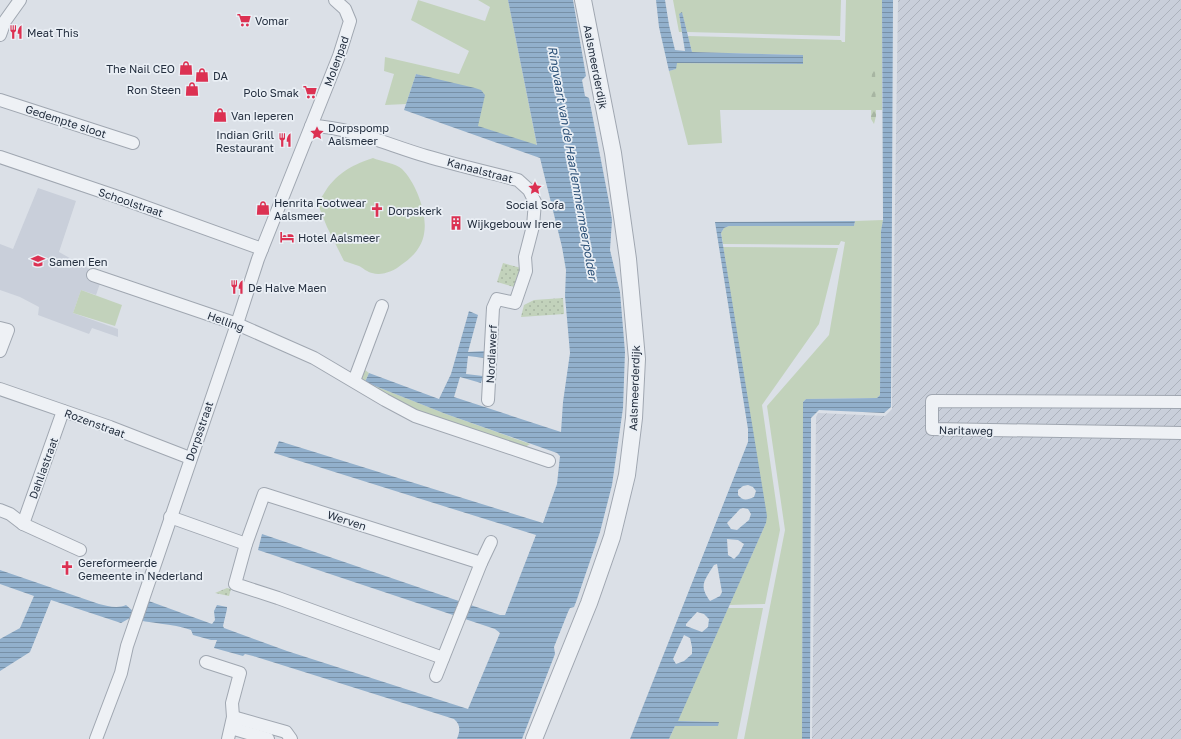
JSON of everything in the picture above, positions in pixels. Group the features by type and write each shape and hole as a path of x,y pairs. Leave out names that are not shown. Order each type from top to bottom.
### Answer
{"street":[{"path":"0,35 9,14 20,0"},
{"name":"Molenpad","path":"311,126 339,56 350,21 345,9 335,0"},
{"name":"Aalsmeerderdijk","path":"534,739 589,603 612,537 626,475 634,418 637,359 628,259 613,154 592,50 584,0"},
{"name":"Gedempte sloot","path":"0,100 133,143"},
{"name":"Dorpsstraat","path":"96,739 121,672 126,646 262,249 311,126"},
{"name":"Kanaalstraat","path":"311,126 325,126 345,130 426,156 518,180 529,190 535,202 533,226 526,257 526,271 515,303 497,299 493,308"},
{"name":"Schoolstraat","path":"0,157 262,249"},
{"name":"Helling","path":"93,275 236,324 314,358 415,416 549,461"},
{"path":"354,381 382,306"},
{"name":"Nordiawerf","path":"488,400 493,308"},
{"path":"0,328 8,330 0,350"},
{"name":"Rozenstraat","path":"0,389 110,427 190,458"},
{"name":"Naritaweg","path":"1181,402 932,401 932,429 1181,433"},
{"name":"Dahliastraat","path":"23,524 64,411"},
{"name":"Werven","path":"444,658 285,600 235,584 246,544 264,494 481,563"},
{"path":"0,510 10,514 23,524 80,550"},
{"path":"170,517 246,544"},
{"path":"436,676 481,563 491,542"},
{"path":"206,662 240,673 232,703 231,728"},
{"path":"231,728 268,739"},
{"path":"231,728 286,732 291,739"}],"shaded area":[{"path":"898,0 1181,0 1181,739 812,739 816,417 818,413 885,416 892,409"},
{"name":"Samen Een","path":"38,188 76,201 59,252 103,275 96,295 81,290 73,313 118,329 118,337 92,328 89,334 38,315 39,307 20,297 0,290 0,244 13,249"}],"green space":[{"path":"418,0 485,21 490,7 478,0 508,0 537,146 477,126 484,95 416,74 406,104 385,105 394,74 384,71 385,57 459,74 469,51 411,20"},
{"path":"673,0 841,0 840,36 687,32 682,13 679,15 682,32 679,32"},
{"path":"846,0 882,0 882,110 720,110 722,143 688,145 669,71 676,69 676,63 802,64 803,55 692,52 688,36 841,40 842,42 845,42"},
{"path":"872,67 875,67 876,116 874,124 871,119"},
{"path":"373,158 400,167 407,175 420,199 425,226 423,239 413,256 395,269 380,274 367,271 359,266 344,261 327,227 317,202 333,181 343,172"},
{"path":"883,220 881,231 880,395 877,398 806,399 803,402 802,739 744,739 785,530 767,406 829,335 845,242 841,241 839,245 723,244 721,233 724,228 729,226 854,226 855,221"},
{"path":"723,247 838,248 819,324 762,405 780,530 765,604 729,605 766,523"},
{"path":"503,263 521,268 514,287 497,282"},
{"path":"81,290 122,305 115,326 73,313"},
{"path":"563,298 564,314 521,317 524,305 534,300"},
{"path":"365,370 369,373 365,382 446,414 530,444 520,450 396,403 360,380"},
{"path":"227,588 231,589 229,596 215,593"},
{"path":"728,608 763,608 737,739 669,739 675,726 719,722 677,721"}],"water":[{"name":"Ringvaart van de Haarlemmermeerpolder","path":"508,0 573,0 586,76 582,80 585,96 589,98 612,220 610,250 620,292 625,352 623,408 612,485 600,532 574,607 570,608 568,612 554,647 555,654 522,739 457,739 459,728 454,719 253,656 245,654 243,656 214,648 217,640 211,640 193,635 191,630 130,618 121,623 51,600 30,652 0,671 0,639 20,628 34,596 0,584 0,570 99,604 116,607 126,605 133,611 146,600 212,624 215,620 214,611 217,605 227,607 223,626 224,628 287,651 468,709 500,633 495,629 258,550 262,534 500,615 505,615 536,535 274,453 279,441 543,523 557,484 560,456 557,453 446,414 365,382 369,373 439,399 451,374 469,311 478,315 468,352 486,351 485,358 468,356 466,374 483,376 481,383 460,377 454,397 561,432 563,402 570,353 565,296 566,270 562,247 540,158 404,110 416,74 475,88 481,90 485,95 478,126 537,145"},
{"path":"656,0 665,0 675,50 685,51 679,14 682,12 692,52 803,55 803,64 677,63 676,69 669,71 659,27"},
{"path":"882,0 893,0 891,407 884,413 819,410 811,418 810,739 802,739 803,402 806,399 877,398 880,395 881,231 883,220"},
{"path":"855,221 854,226 729,226 724,228 721,233 767,516 766,523 678,721 719,722 718,726 675,726 669,739 630,739 748,442 748,429 715,222","holes":["748,485 753,487 756,491 754,497 749,499 740,497 738,495 738,490 743,486","740,509 748,509 751,514 749,520 737,530 731,529 727,523","727,539 738,540 744,544 739,554 734,559 728,555","717,564 722,592 720,596 710,601 704,591 704,583 714,565","697,612 704,614 709,619 708,627 702,632 686,626 686,624","684,635 690,638 692,654 684,661 676,664 673,659"]}],"place":[{"name":"Vomar","path":"244,20"},
{"name":"Meat This","path":"16,32"},
{"name":"The Nail CEO","path":"186,68"},
{"name":"DA","path":"202,75"},
{"name":"Ron Steen","path":"192,89"},
{"name":"Polo Smak","path":"310,92"},
{"name":"Van Ieperen","path":"220,115"},
{"name":"Dorpspomp Aalsmeer","path":"317,133"},
{"name":"Indian Grill Restaurant","path":"285,140"},
{"name":"Social Sofa","path":"535,188"},
{"name":"Henrita Footwear Aalsmeer","path":"263,208"},
{"name":"Dorpskerk","path":"377,210"},
{"name":"Wijkgebouw Irene","path":"456,223"},
{"name":"Hotel Aalsmeer","path":"287,237"},
{"name":"Samen Een","path":"38,261"},
{"name":"De Halve Maen","path":"237,287"},
{"name":"Gereformeerde Gemeente in Nederland","path":"67,568"}]}
